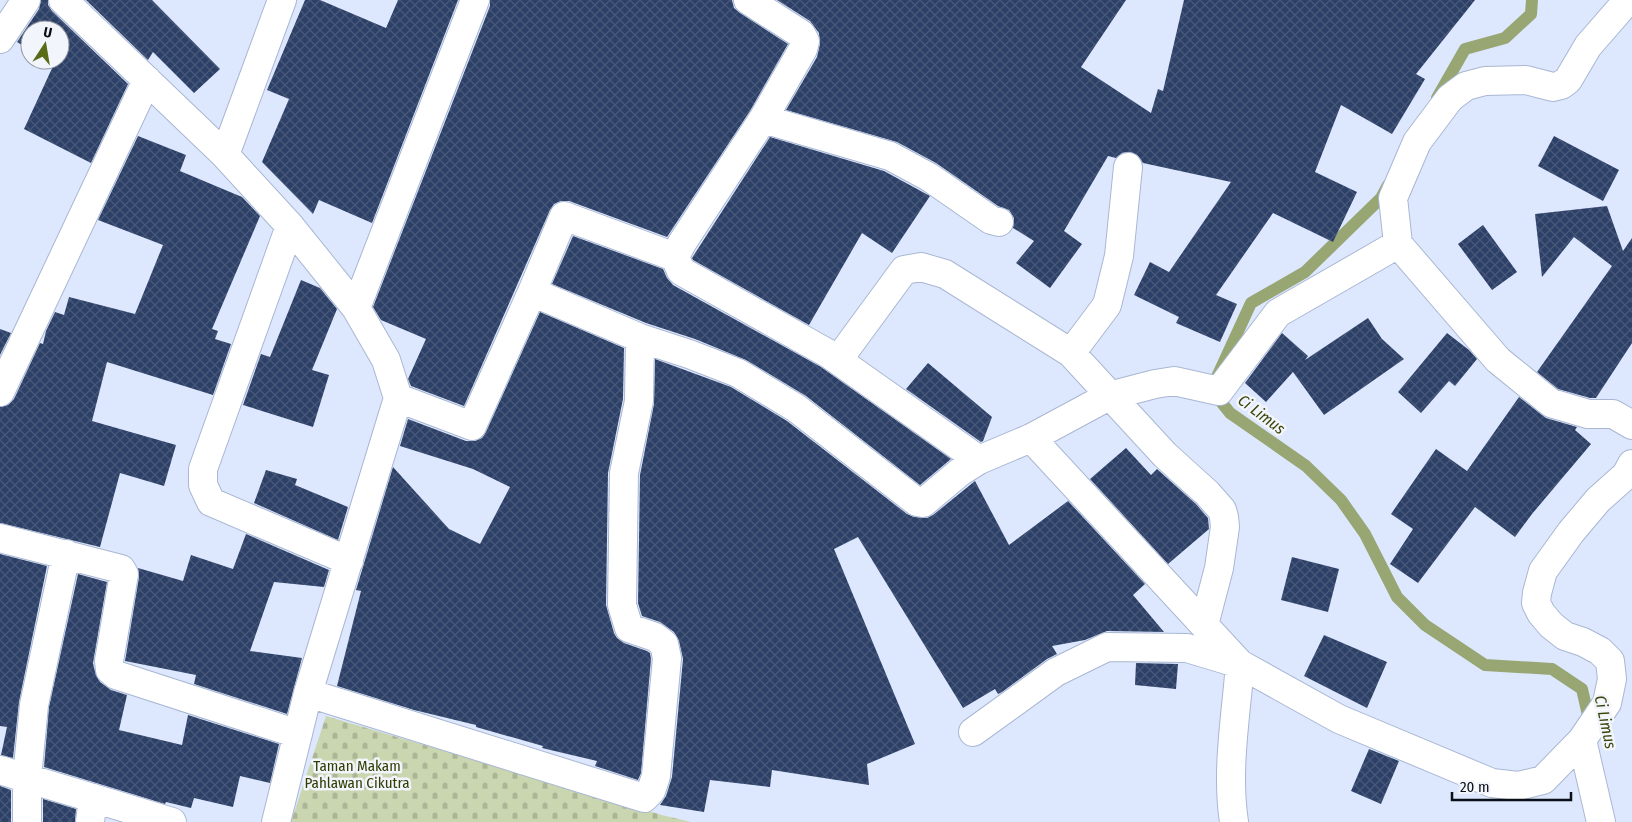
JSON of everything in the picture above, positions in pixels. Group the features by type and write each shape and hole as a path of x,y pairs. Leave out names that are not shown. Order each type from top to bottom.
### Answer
{"street":[{"path":"0,39 26,0"},
{"path":"63,0 225,156 290,226 356,308 386,360 398,398 308,693 276,822"},
{"path":"225,156 282,0"},
{"path":"356,308 475,0"},
{"path":"675,257 682,243 763,119 803,49 805,40 801,34 748,0"},
{"path":"1628,0 1588,46 1568,80 1561,85 1552,87 1526,80 1485,81 1466,86 1450,98 1417,142 1393,198 1398,244 1498,360 1551,402 1588,414 1613,414 1632,425"},
{"path":"0,392 147,80"},
{"path":"763,119 890,156 929,177 991,220 999,222"},
{"path":"1071,353 1107,305 1119,256 1128,167"},
{"path":"398,398 472,426 564,216 675,257 681,271 838,360 979,460"},
{"path":"290,226 203,469 204,485 211,502 349,561"},
{"path":"532,292 640,338 738,373 796,408 922,503 960,472 979,460 1031,438 1109,396 1174,381 1219,391 1278,313 1398,244"},
{"path":"838,360 904,270 921,267 945,274 1071,353 1165,455 1207,493 1222,510 1225,527 1219,568 1204,625"},
{"path":"308,693 644,798 650,791 656,776 667,658 664,644 655,637 629,628 622,605 624,474 639,401 640,338"},
{"path":"1031,438 1240,664 1233,748 1231,804 1234,822"},
{"path":"973,732 1056,672 1107,646 1187,648 1240,664 1339,719 1492,784 1518,786 1543,780 1582,740 1607,703 1612,679 1610,661 1600,651 1583,642 1565,636 1551,625 1541,613 1536,603 1543,571 1598,500 1626,476 1632,464"},
{"path":"0,538 121,569 124,574 109,662 110,670 116,675 298,734"},
{"path":"27,822 27,778 34,705 66,554"},
{"path":"1582,740 1601,822"},
{"path":"0,770 27,778 92,810 172,822"}],"green space":[{"name":"Taman Makam Pahlawan Cikutra","path":"326,716 662,815 691,822 291,822"}],"building":[{"path":"41,0 48,0 48,5 52,11 61,20 32,20 39,9"},
{"path":"86,0 152,0 220,69 194,93 153,52 148,60"},
{"path":"305,0 320,0 386,28 398,0 458,0 372,223 319,200 313,214 262,162 289,99 267,90"},
{"path":"490,0 732,0 734,8 740,13 788,44 750,111 667,237 569,201 561,201 554,204 464,406 411,386 408,379 426,339 381,320 373,307 490,6"},
{"path":"777,0 1126,0 1081,67 1151,113 1158,89 1163,91 1184,0 1475,0 1416,74 1425,79 1392,134 1341,105 1315,172 1357,192 1333,242 1273,213 1216,295 1237,304 1220,342 1176,323 1179,317 1134,295 1150,262 1169,272 1231,182 1143,163 1137,155 1130,152 1122,153 1116,158 1108,156 1064,231 1082,244 1050,288 1016,263 1034,241 1013,228 1014,218 1009,210 998,206 936,163 897,142 786,110 817,57 820,44 819,33 810,21"},
{"path":"70,28 128,84 91,163 24,129 51,70 70,70"},
{"path":"138,136 186,155 180,171 242,197 260,216 212,329 218,331 215,339 231,344 213,395 107,362 92,421 176,445 164,486 120,473 100,547 0,523 0,407 8,405 14,399 40,343 43,344 46,331 55,312 64,315 69,297 135,314 163,245 98,220"},
{"path":"1554,136 1619,170 1603,201 1538,166"},
{"path":"770,137 884,171 930,196 892,253 862,233 809,325 692,258"},
{"path":"1607,206 1623,251 1632,238 1632,343 1596,398 1590,398 1558,389 1537,372 1612,266 1574,237 1542,277 1535,214"},
{"path":"1483,225 1517,272 1492,290 1458,244"},
{"path":"573,236 663,269 673,285 821,367 951,459 920,485 806,396 746,360 695,339 646,323 552,284"},
{"path":"301,280 320,288 337,309 312,370 329,375 313,427 243,405 261,354 270,357"},
{"path":"540,312 624,348 623,399 608,473 606,605 617,638 624,643 650,653 641,773 638,780 595,766 597,761 542,748 543,746 476,727 476,725 414,710 337,686 361,591 356,590 393,467 449,529 480,544 510,487 473,469 400,446 408,419 466,441 475,441 482,438"},
{"path":"1368,318 1382,339 1404,359 1324,415 1293,372 1266,402 1245,383 1282,333 1308,356 1305,360"},
{"path":"0,329 11,333 0,355"},
{"path":"1447,333 1469,350 1477,359 1455,386 1449,381 1421,413 1398,392"},
{"path":"655,359 731,387 787,421 907,514 914,517 927,518 933,515 975,481 1009,545 1068,501 1145,584 1133,595 1164,632 1107,631 1085,640 1052,646 1057,654 1047,659 1002,692 998,694 995,689 963,708 858,537 834,549 915,744 867,764 869,785 772,770 770,787 710,780 704,812 660,805 666,796 672,777 683,659 679,641 674,632 660,622 642,616 638,603 640,475 654,404"},
{"path":"928,363 992,417 983,441 981,442 906,389"},
{"path":"1519,397 1546,418 1577,427 1575,430 1591,444 1515,537 1475,507 1418,583 1390,564 1413,529 1391,514 1436,449 1467,471"},
{"path":"1126,448 1151,475 1157,469 1196,504 1208,518 1209,529 1168,564 1090,479"},
{"path":"266,470 297,479 295,485 348,507 338,540 254,503"},
{"path":"246,534 329,570 324,587 274,582 250,651 302,658 287,714 194,684 196,675 125,661 139,577 138,568 183,581 191,555 233,569"},
{"path":"0,554 47,566 19,702 13,758 1,755 7,727 0,726"},
{"path":"1292,557 1339,569 1328,612 1281,600"},
{"path":"78,574 107,582 93,663 100,682 111,690 127,695 119,730 182,745 188,715 279,744 270,783 240,776 233,807 194,798 191,808 166,802 165,804 44,767 49,707"},
{"path":"1324,635 1387,662 1367,708 1304,676"},
{"path":"1136,663 1178,664 1176,689 1135,685"},
{"path":"1369,749 1399,761 1381,804 1351,791"},
{"path":"0,786 11,790 11,822 0,822"},
{"path":"43,799 76,809 75,822 43,822"}],"waterway":[{"name":"Ci Limus","path":"1437,98 1465,49 1505,38 1531,14 1532,0"},
{"name":"Ci Limus","path":"1388,185 1381,198 1305,272 1251,303 1216,379 1218,398 1230,413 1306,466 1341,500 1365,534 1397,597 1425,625 1485,665 1552,669 1582,689 1590,724"}]}
